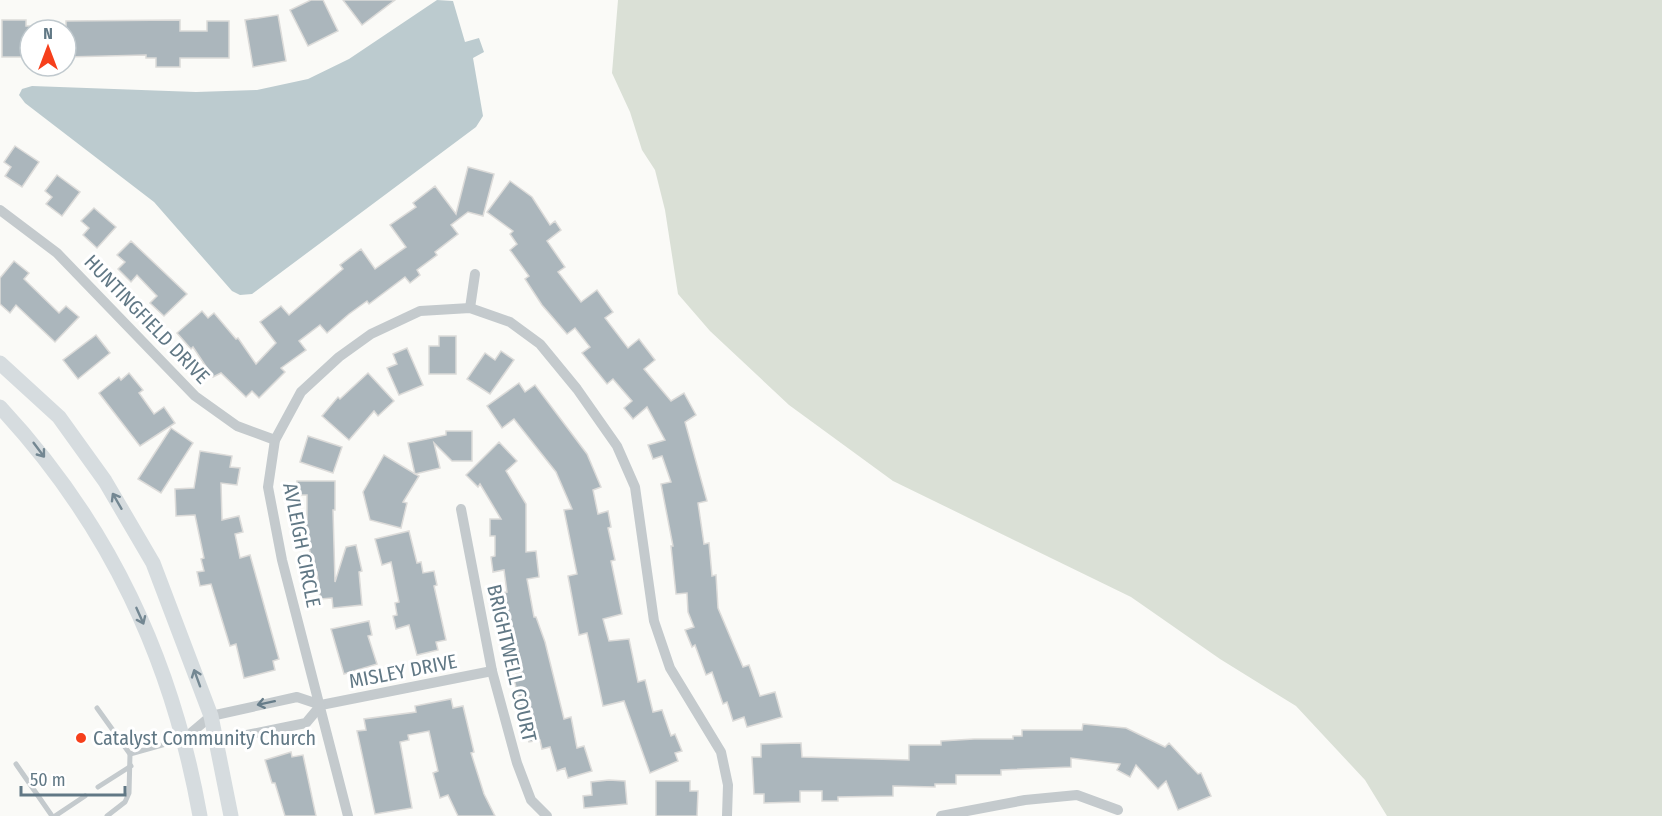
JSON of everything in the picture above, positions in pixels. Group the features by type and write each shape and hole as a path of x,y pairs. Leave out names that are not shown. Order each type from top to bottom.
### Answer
{"main road":[{"path":"0,363 58,417 105,481 153,563 211,716 231,816"},
{"path":"0,407 33,442 78,503 124,580 155,649 184,738 200,816"}],"street":[{"name":"HUNTINGFIELD DRIVE","path":"0,210 57,253 195,396 237,426 275,440"},
{"path":"470,308 476,274"},
{"name":"AVLEIGH CIRCLE","path":"348,816 282,560 268,487 275,440 301,392 339,357 371,334 420,311 470,308 510,321 540,344 577,388 617,446 635,487 654,621 670,668 721,752 728,785 727,816"},
{"name":"BRIGHTWELL COURT","path":"461,509 492,671 517,763 531,800 547,816"},
{"name":"MISLEY DRIVE","path":"184,738 211,716 297,697 321,705 492,671"},
{"path":"184,738 217,741 306,723 321,705"},
{"path":"941,816 1025,800 1077,795 1118,810"}],"lane":[{"path":"97,708 130,754 129,793 125,802 107,816"},
{"path":"130,754 184,738"},
{"path":"16,764 53,816 85,796"},
{"path":"98,787 131,766"}],"shaded area":[{"path":"437,0 453,1 465,42 479,38 484,52 473,58 483,116 476,127 252,294 240,295 232,291 154,202 25,103 19,95 22,89 32,86 196,92 257,90 308,79 349,59"},
{"path":"618,0 1662,0 1662,816 1387,816 1365,780 1296,706 1220,659 1131,597 893,481 789,405 710,331 678,294 665,210 655,170 642,150 630,112 612,73"}],"building":[{"path":"311,0 323,0 338,31 308,46 290,10"},
{"path":"343,0 395,0 362,25"},
{"path":"278,15 286,61 253,67 245,20"},
{"path":"2,20 18,20 18,57 2,57"},
{"path":"180,20 180,31 207,31 207,21 229,21 229,58 180,58 180,67 156,67 156,58 146,58 146,55 78,57 78,21"},
{"path":"15,146 39,162 22,187 5,176 11,167 4,162"},
{"path":"468,167 494,174 483,216 468,212 451,225 458,234 435,252 437,255 417,270 420,275 410,283 405,277 369,304 367,301 327,333 320,325 299,341 306,350 281,368 285,372 259,398 252,391 246,397 221,373 213,377 193,347 191,349 177,333 202,311 208,318 214,313 236,339 238,338 256,364 276,343 260,322 281,306 289,315 343,269 340,265 361,249 375,269 406,247 390,225 416,207 413,203 435,186 456,214"},
{"path":"57,175 80,192 62,216 46,204 52,197 45,191"},
{"path":"510,181 532,197 550,225 555,221 561,230 547,241 565,267 558,272 581,302 597,290 613,312 605,318 628,348 639,339 655,360 644,369 671,401 684,393 696,415 685,422 707,501 698,503 704,544 709,543 712,576 716,575 718,608 743,667 749,665 760,696 775,692 782,717 747,727 744,717 733,721 727,702 723,704 712,672 706,675 695,645 692,647 685,630 694,627 688,612 687,593 676,594 671,546 673,546 661,484 671,482 662,456 653,459 648,445 665,440 647,407 633,419 624,408 632,401 613,379 607,384 582,353 590,347 575,328 567,334 542,305 525,279 529,276 510,250 517,244 510,234 513,231 487,212"},
{"path":"94,208 116,227 97,248 83,235 89,228 81,221"},
{"path":"131,241 187,294 164,316 150,303 157,296 137,275 131,282 118,269 125,262 117,255"},
{"path":"14,261 29,273 24,279 59,313 66,306 79,317 55,342 16,305 10,313 0,304 0,278"},
{"path":"96,335 110,353 78,379 63,360"},
{"path":"439,336 456,336 456,374 429,374 429,346 439,346"},
{"path":"407,348 423,385 399,395 387,368 397,364 393,354"},
{"path":"501,351 514,360 490,394 467,379 485,353 495,360"},
{"path":"129,373 143,390 139,393 154,414 164,407 175,423 140,446 99,393 119,377 121,380"},
{"path":"368,373 394,401 378,416 374,411 349,440 322,416 338,397 340,399"},
{"path":"519,383 525,392 535,385 587,454 601,487 593,490 598,514 608,511 611,527 608,528 615,560 611,561 622,614 603,619 609,641 629,639 638,682 645,680 653,712 662,710 671,736 675,734 682,751 675,753 678,761 650,773 624,701 603,706 587,633 579,635 568,576 577,574 564,510 572,509 556,472 514,419 502,428 487,406"},
{"path":"171,428 193,443 161,493 138,479"},
{"path":"446,431 472,431 472,461 452,461 434,443 440,468 415,474 408,443 446,435"},
{"path":"308,436 342,447 333,473 300,462"},
{"path":"499,442 517,461 506,471 526,504 526,552 536,551 539,577 527,579 534,617 536,617 545,642 564,719 571,717 577,748 584,746 592,771 568,778 565,768 557,771 550,747 542,749 540,740 529,742 513,675 522,673 516,651 510,653 503,631 497,593 507,592 504,570 493,572 491,557 495,556 495,536 490,536 490,519 501,519 480,484 478,487 466,475"},
{"path":"200,451 232,456 230,467 240,468 237,485 221,483 222,520 239,516 243,532 235,534 240,558 250,555 279,659 273,661 275,670 244,678 236,644 230,646 211,584 200,586 197,572 204,571 201,559 204,558 195,515 176,516 175,489 194,488"},
{"path":"384,455 419,476 403,502 407,503 401,528 370,520 363,492"},
{"path":"297,481 335,481 335,510 333,510 335,582 346,547 356,545 362,571 359,572 362,605 333,608 332,598 320,599 317,572 314,573 307,537 303,538 301,521 307,521 307,495 297,495"},
{"path":"409,531 417,563 421,562 423,573 434,571 437,585 434,586 446,640 436,642 438,650 417,655 409,625 396,629 393,616 397,615 395,603 399,602 391,562 382,565 375,539"},
{"path":"369,621 372,635 368,636 377,664 344,674 331,629"},
{"path":"451,699 453,708 463,706 474,752 471,753 484,794 495,816 458,816 448,795 440,798 433,773 438,771 429,731 408,735 409,740 400,742 412,808 375,814 357,731 366,730 364,719 416,712 415,706"},
{"path":"1083,724 1126,728 1165,747 1169,743 1198,774 1201,773 1211,796 1178,810 1166,781 1158,789 1136,765 1130,777 1117,770 1120,764 1071,758 1071,767 1001,770 1001,775 956,775 956,784 935,784 935,787 893,786 893,796 838,797 838,801 822,801 822,791 800,791 800,802 764,803 764,794 754,794 752,757 761,757 761,744 801,743 802,757 909,760 909,745 941,745 941,741 974,739 1013,739 1013,736 1022,736 1022,730 1082,730"},
{"path":"291,752 292,757 303,755 316,816 285,816 275,783 272,783 265,760"},
{"path":"625,781 627,804 584,808 583,796 592,795 591,782"},
{"path":"656,781 690,781 690,791 698,791 697,816 656,816"}],"place":[{"name":"Catalyst Community Church","path":"81,738"}]}
